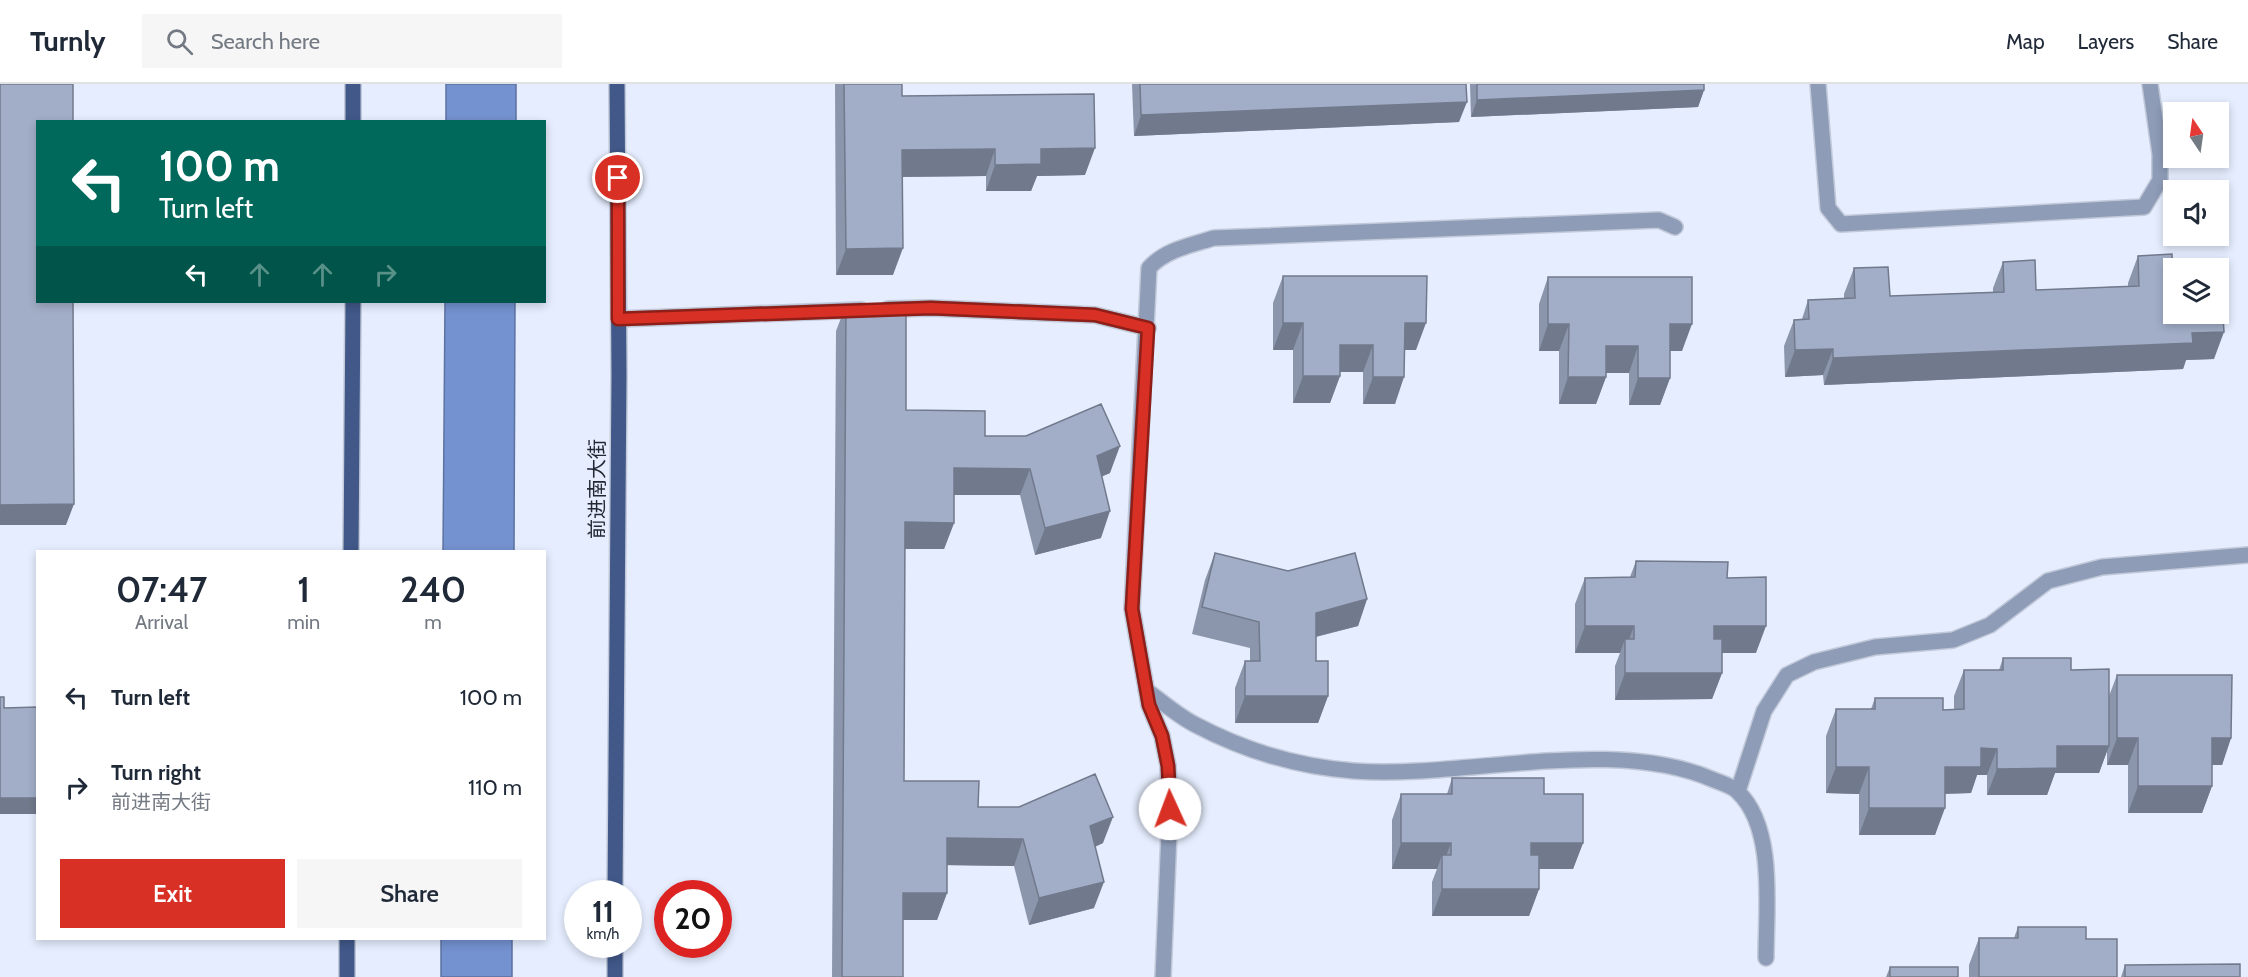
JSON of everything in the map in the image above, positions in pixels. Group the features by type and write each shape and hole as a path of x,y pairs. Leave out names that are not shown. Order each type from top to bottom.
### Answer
{"main road":[{"path":"353,84 353,120"},
{"name":"前进南大街","path":"615,880 617,84"},
{"path":"351,550 353,303"},
{"path":"347,940 347,977"},
{"path":"615,958 615,977"}],"lane":[{"path":"1818,84 1828,208 1841,224 2144,207 2160,180 2160,154 2150,84"},
{"path":"1163,977 1170,809 1168,766 1162,736 1149,705 1132,609 1148,328 1149,268 1157,259 1214,238 1659,220 1675,227"},
{"path":"618,319 931,308 1095,315 1148,328"},
{"path":"1738,790 1764,711 1787,675 1805,666 1875,647 1953,640 1990,625 2048,581 2070,575 2102,567 2248,555"},
{"path":"1146,690 1193,723 1275,758 1352,771 1596,760 1642,762 1675,766 1738,790 1754,813 1765,849 1766,958"}],"water":[{"path":"446,84 516,84 516,120 446,120"},
{"path":"445,303 515,303 514,550 443,550"},
{"path":"441,940 512,940 512,977 441,977"}],"building":[{"path":"0,84 73,84 73,120 36,120 36,303 73,303 74,504 0,505"},
{"path":"844,84 902,84 902,96 1094,94 1095,148 1041,149 1041,164 995,165 995,149 902,150 903,248 846,249"},
{"path":"1140,84 1466,84 1467,102 1141,115"},
{"path":"1477,84 1704,84 1704,90 1477,100"},
{"path":"2172,254 2172,258 2163,258 2163,324 2223,324 2224,332 2192,333 2193,343 1833,358 1833,349 1795,350 1794,320 1809,319 1808,300 1855,298 1854,268 1888,267 1890,296 2004,292 2003,262 2035,260 2036,290 2139,286 2138,256"},
{"path":"1283,276 1427,276 1426,323 1405,323 1404,377 1373,377 1373,345 1340,345 1340,376 1303,376 1303,323 1283,323"},
{"path":"1548,277 1692,277 1692,324 1670,324 1670,378 1638,378 1638,346 1606,346 1606,377 1568,377 1569,324 1548,324"},
{"path":"846,305 906,305 906,410 985,411 985,436 1026,436 1101,404 1120,446 1097,456 1110,511 1045,528 1030,469 954,468 954,523 905,522 904,781 979,781 978,807 1019,807 1095,774 1113,817 1090,826 1104,882 1039,898 1023,839 947,838 947,893 903,893 903,977 842,977"},
{"path":"1215,553 1288,571 1355,553 1367,599 1316,613 1316,661 1328,661 1328,696 1245,696 1245,661 1260,661 1259,622 1202,607"},
{"path":"1636,561 1728,562 1727,578 1766,577 1766,626 1714,626 1714,639 1722,639 1722,673 1625,673 1625,639 1634,639 1634,626 1585,626 1585,578 1635,577"},
{"path":"2003,658 2071,658 2071,670 2109,669 2109,746 2057,746 2057,768 1997,769 1997,749 1981,748 1981,767 1945,767 1945,808 1869,808 1869,767 1836,767 1836,709 1875,709 1875,698 1943,698 1943,710 1964,709 1964,670 2003,670"},
{"path":"2117,675 2232,675 2231,738 2212,738 2212,786 2138,786 2138,738 2117,738"},
{"path":"0,697 4,697 4,708 36,707 36,798 0,798"},
{"path":"1452,778 1544,778 1544,794 1583,794 1583,843 1531,843 1531,855 1539,855 1539,889 1442,889 1442,855 1451,855 1451,843 1401,843 1401,794 1452,794"},
{"path":"2018,927 2086,927 2086,939 2117,939 2117,977 1979,977 1979,938 2018,938"},
{"path":"2240,964 2240,977 2125,977 2125,965"},
{"path":"1890,967 1958,967 1958,977 1890,977"}],"route":[{"path":"618,178 618,319 931,308 1095,315 1148,328 1132,609 1149,705 1162,736 1168,766 1170,809"}]}
